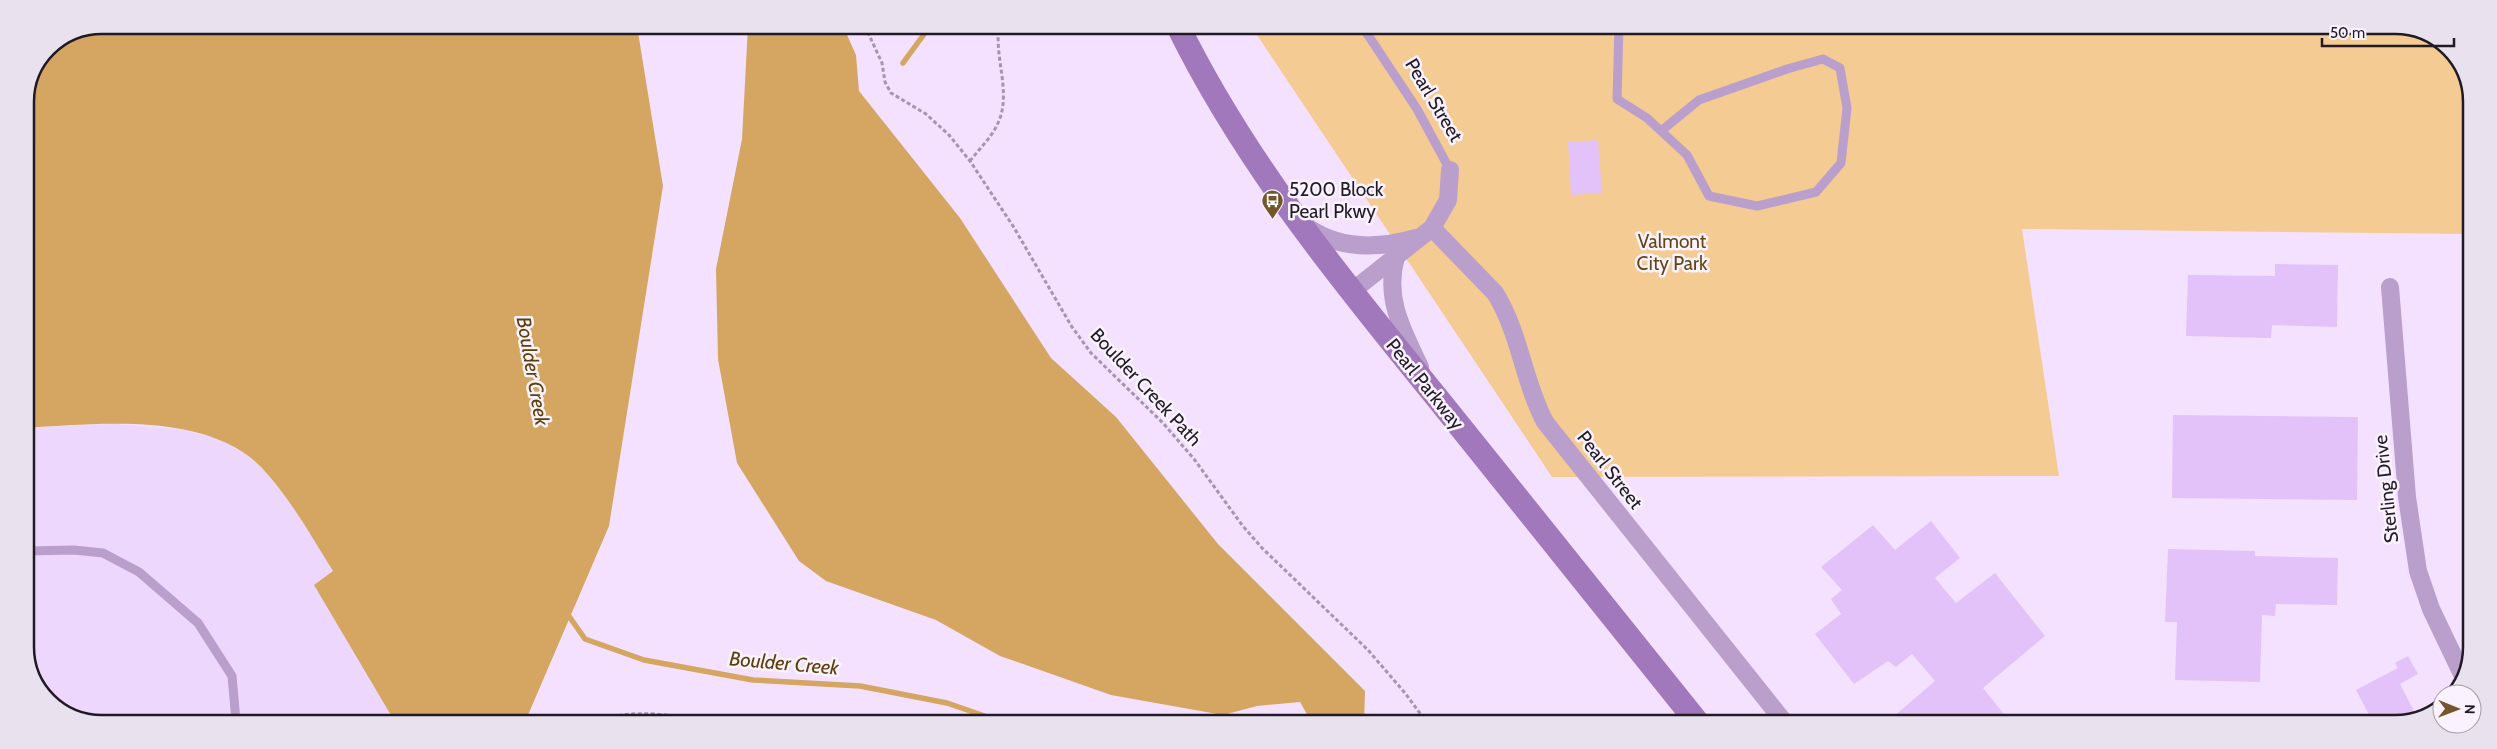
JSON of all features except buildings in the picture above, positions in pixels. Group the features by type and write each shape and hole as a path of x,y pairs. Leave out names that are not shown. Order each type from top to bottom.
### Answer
{"main road":[{"name":"Pearl Parkway","path":"1182,34 1214,93 1299,221 1351,292 1692,715"}],"street":[{"name":"Pearl Street","path":"1351,292 1426,232 1448,200 1450,170"},
{"path":"1299,221 1324,237 1350,245 1388,244 1426,232"},
{"name":"Pearl Street","path":"1426,232 1495,293 1512,327 1529,387 1545,422 1779,715"},
{"path":"1396,257 1391,288 1395,311 1431,390"},
{"name":"Sterling Drive","path":"2390,287 2407,497 2418,571 2431,609 2459,669"}],"lane":[{"name":"Pearl Street","path":"1367,34 1417,108 1450,170"},
{"path":"1618,34 1617,99 1647,118 1661,131 1687,155 1709,196 1757,206 1816,192 1841,163 1846,108 1840,68 1824,59 1787,69 1699,100 1661,131"},
{"path":"34,550 74,550 103,553 139,572 198,623 232,676 235,715"}],"path":[{"name":"Boulder Creek Path","path":"869,34 882,63 885,82 891,94 926,114 949,135 970,161 1013,226 1072,327 1091,353 1163,423 1194,459 1242,525 1262,548 1368,650 1405,693 1420,715"},
{"path":"970,161 997,126 1004,106 999,34"},
{"path":"621,715 657,715"}],"shaded area":[{"path":"102,34 638,34 663,186 609,526 528,715 391,715 314,585 333,571 300,518 262,468 239,450 212,437 182,429 150,425 34,428 35,89 45,64 64,45 89,35"},
{"path":"748,34 847,34 856,55 859,91 960,218 1051,358 1116,417 1218,544 1365,691 1364,715 1307,715 1300,702 1257,706 1223,715 1111,695 1000,656 936,620 826,581 799,561 737,463 718,359 716,269 742,139"},
{"path":"114,424 185,430 218,439 244,453 261,467 282,492 334,571 315,585 391,715 93,715 76,710 60,701 45,685 36,665 34,652 34,428"}],"green space":[{"name":"Valmont City Park","path":"1256,34 2404,34 2433,45 2452,64 2458,76 2463,97 2463,234 2022,229 2059,476 1552,477"}],"waterway":[{"name":"Boulder Creek","path":"194,34 198,55 231,94 257,96 255,55 360,34"},
{"name":"Boulder Creek","path":"412,34 438,69 402,149 452,196 497,266 559,602 585,639 644,660 753,680 860,686 947,703 982,715"},
{"path":"903,63 924,34"}],"place":[{"name":"5200 Block Pearl Pkwy","path":"1273,219"}]}
